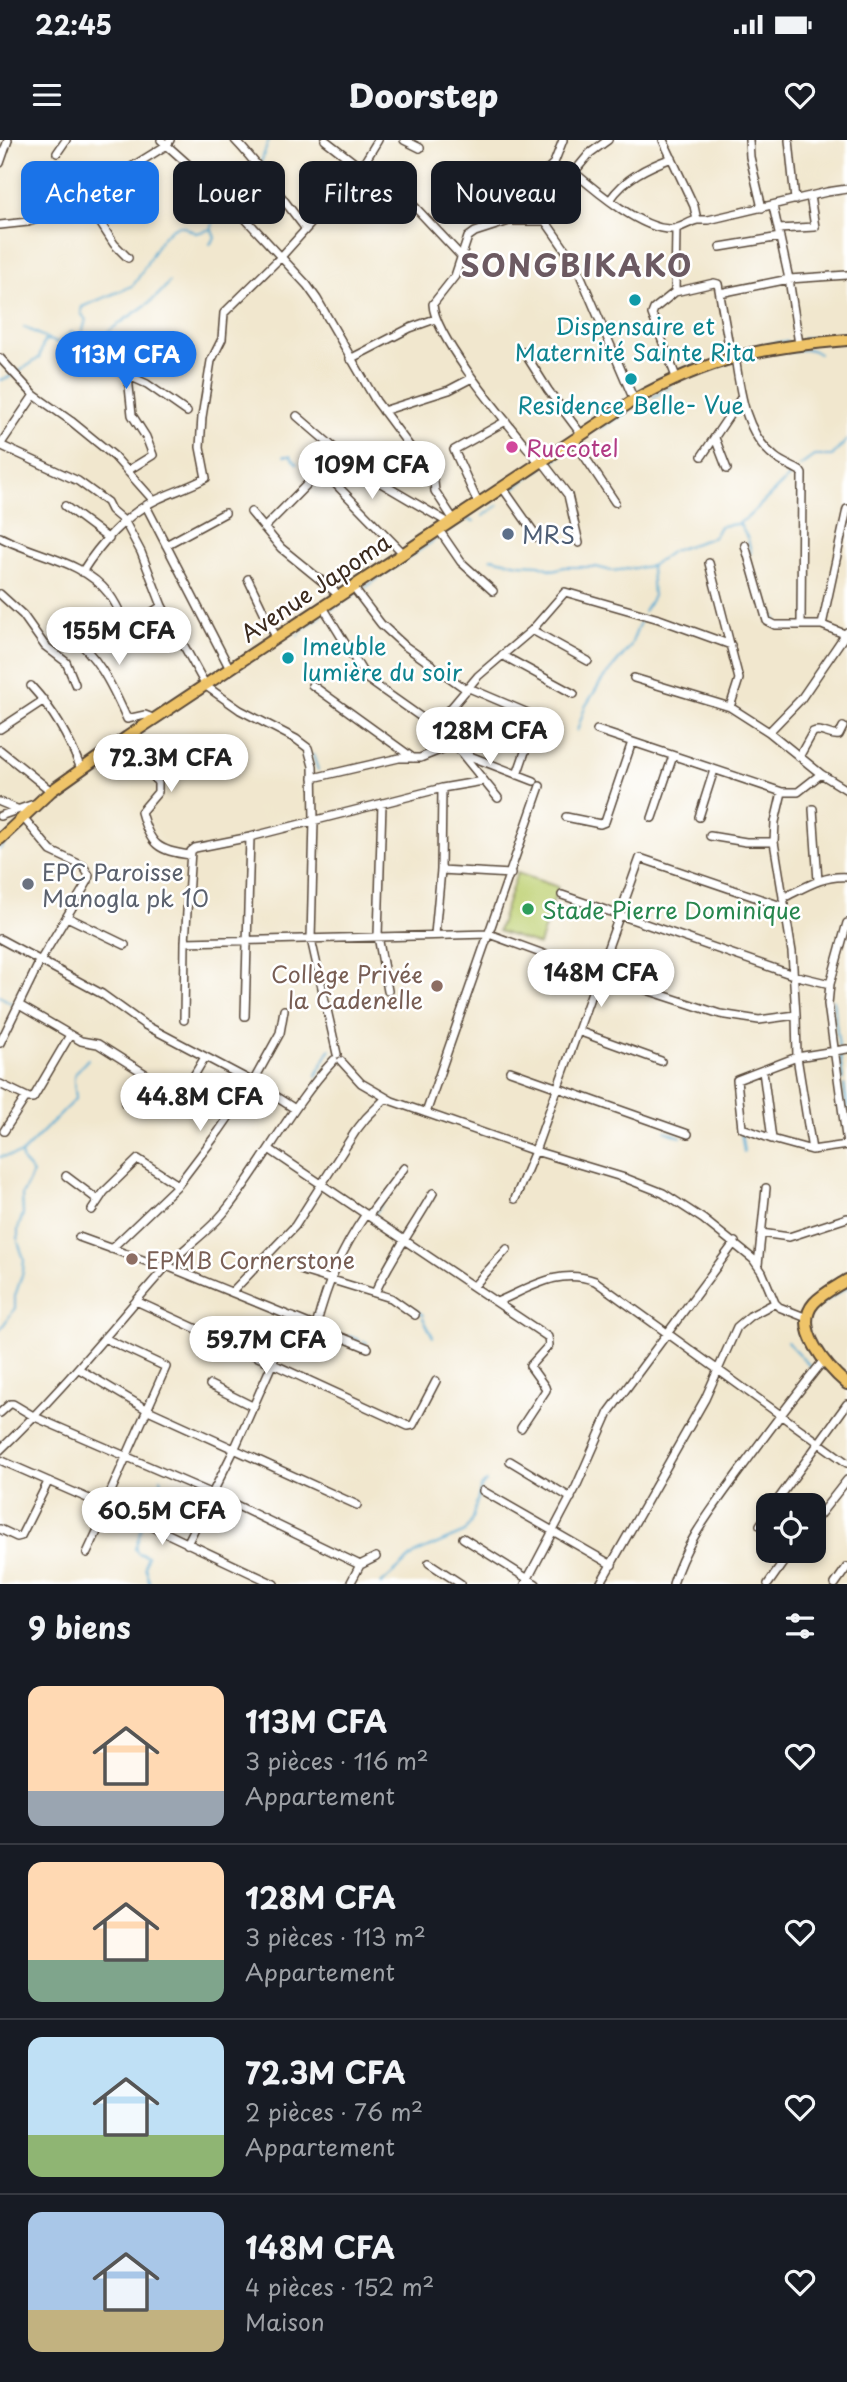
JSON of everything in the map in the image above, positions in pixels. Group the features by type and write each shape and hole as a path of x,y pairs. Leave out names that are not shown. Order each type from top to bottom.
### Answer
{"main road":[{"name":"Avenue Japoma","path":"0,839 20,813 127,737 634,400 676,377 733,357 799,344 847,340"},
{"path":"847,1280 814,1303 807,1318 812,1339 824,1360 847,1384"}],"street":[{"path":"0,163 8,140"},
{"path":"57,153 66,140"},
{"path":"235,140 257,163 306,229"},
{"path":"325,140 352,161"},
{"path":"365,161 378,140"},
{"path":"404,140 420,148"},
{"path":"555,161 563,140"},
{"path":"581,164 608,140"},
{"path":"663,140 694,206 697,220"},
{"path":"749,140 750,157 762,208"},
{"path":"789,140 795,200"},
{"path":"137,161 166,142 228,200 317,299 383,411 428,471 435,491 452,521"},
{"path":"610,200 622,184 646,168 672,158"},
{"path":"581,177 610,200 657,228 676,229 697,220 704,221 847,189"},
{"path":"720,247 815,227 810,196"},
{"path":"773,206 789,279 799,344"},
{"path":"417,211 461,256"},
{"path":"0,225 21,222"},
{"path":"101,224 114,244 128,258"},
{"path":"82,572 92,556 125,522 146,506 206,478 200,447 204,391 211,362 222,339 224,313 281,258 311,224"},
{"path":"500,224 468,237 455,276 433,304 435,319 472,378 568,495 579,543"},
{"path":"548,224 576,265 634,400"},
{"path":"675,292 676,229"},
{"path":"720,293 789,279 847,275"},
{"path":"676,377 652,314 654,309 675,292 717,283 741,398 759,440 775,457 802,474 801,624"},
{"path":"350,359 410,328 435,319"},
{"path":"127,471 153,456 146,437 132,415 128,377 130,366 148,347"},
{"path":"524,352 615,502"},
{"path":"78,353 155,390 187,412"},
{"path":"0,358 34,395 103,447 154,500"},
{"path":"383,411 449,390 472,378"},
{"path":"34,395 1,442 84,485 107,502 111,510 125,522 141,552 162,606 206,686 240,710 303,743 311,756 314,820 311,939 338,1058 361,1083 386,1098 535,1151 644,1184 683,1206 735,1242 758,1265 775,1303 785,1311 807,1318"},
{"path":"702,456 741,398"},
{"path":"297,416 362,472 452,521"},
{"path":"478,503 454,450 506,421"},
{"path":"715,438 727,469"},
{"path":"264,528 338,453"},
{"path":"321,469 403,553"},
{"path":"502,487 538,538"},
{"path":"65,506 109,539"},
{"path":"146,506 230,669"},
{"path":"822,625 847,509"},
{"path":"251,512 281,548 339,595"},
{"path":"166,545 225,513"},
{"path":"439,530 461,562 494,591"},
{"path":"0,537 82,572 109,594 127,628"},
{"path":"745,544 767,621 775,625 822,625 847,634 801,699 769,732"},
{"path":"709,563 739,679 730,707"},
{"path":"248,579 276,637"},
{"path":"352,586 381,624 405,646 468,689 549,722"},
{"path":"435,727 478,676 532,630 563,593 659,619 731,645"},
{"path":"0,594 23,615 46,646 66,662 75,684"},
{"path":"86,648 127,628 162,606"},
{"path":"323,607 367,679 435,727 461,753 498,798"},
{"path":"66,630 86,648 107,675 127,719 145,715 155,719"},
{"path":"532,630 588,661"},
{"path":"502,654 574,694"},
{"path":"634,678 730,707 769,732 821,774 847,790"},
{"path":"312,685 415,759"},
{"path":"30,686 44,701 69,740 81,769"},
{"path":"0,729 44,701"},
{"path":"517,775 537,717"},
{"path":"799,757 813,732 826,732 836,736 843,727"},
{"path":"597,730 782,792 798,792 821,774"},
{"path":"127,737 158,783 158,792 141,812 153,843 163,850 190,855"},
{"path":"566,817 603,824 632,742"},
{"path":"313,778 399,758 415,759 452,745"},
{"path":"0,750 51,791"},
{"path":"426,1113 510,874 537,784 461,753"},
{"path":"652,818 673,756"},
{"path":"699,817 714,769"},
{"path":"184,1020 185,942 191,851 442,788 483,781"},
{"path":"435,934 441,870 442,788"},
{"path":"782,792 775,822 774,842 793,975 797,1057 812,1150"},
{"path":"0,802 20,813 51,851 83,866 87,870 88,881 40,961 0,1043"},
{"path":"382,803 378,936 388,991"},
{"path":"813,810 818,881"},
{"path":"0,816 20,813"},
{"path":"710,836 746,842 774,842"},
{"path":"245,1016 250,837"},
{"path":"515,1199 535,1151 640,858 783,902 818,881 833,876 847,877"},
{"path":"441,870 510,874"},
{"path":"562,895 793,975 830,984"},
{"path":"67,917 125,945"},
{"path":"847,924 843,952 830,984 828,1004 834,1051 847,1144 812,1150 772,1139 744,1129 741,1125 737,1080 797,1057 834,1051 847,1049"},
{"path":"185,942 489,934 598,974 732,1017 759,1020 796,1015"},
{"path":"0,939 102,994 145,1025 253,1082 295,1109"},
{"path":"19,1005 81,1041 98,1044 147,1075 184,1090 205,1057"},
{"path":"111,1249 178,1185 253,1082 280,1033 284,1010"},
{"path":"578,1031 661,1061"},
{"path":"0,1084 33,1098 70,1035"},
{"path":"0,1450 79,1369 166,1267 221,1217 295,1109 338,1058"},
{"path":"510,1071 688,1134"},
{"path":"763,1071 772,1139"},
{"path":"125,1103 147,1075"},
{"path":"4,1131 26,1097"},
{"path":"232,1292 295,1226 366,1118 386,1098"},
{"path":"269,1149 546,1335 550,1342 548,1348 531,1363 531,1368 546,1388 521,1428"},
{"path":"92,1210 98,1200 138,1159 178,1185"},
{"path":"316,1326 330,1279 368,1215 404,1168"},
{"path":"66,1176 98,1200"},
{"path":"758,1265 766,1188"},
{"path":"375,1293 389,1261 406,1240 433,1193"},
{"path":"761,1233 789,1237 847,1218"},
{"path":"79,1237 232,1292 368,1348"},
{"path":"527,1582 571,1498 605,1418 665,1333 735,1242"},
{"path":"474,1286 508,1249"},
{"path":"303,1271 375,1293 399,1303 415,1315"},
{"path":"498,1302 549,1279 574,1275 595,1281 847,1463"},
{"path":"136,1301 408,1426 413,1425 436,1381"},
{"path":"600,1584 691,1427 737,1328 775,1303"},
{"path":"187,1544 234,1450 293,1317"},
{"path":"87,1553 166,1367 104,1338"},
{"path":"673,1584 680,1561 693,1536 780,1415 824,1360"},
{"path":"79,1369 146,1409 357,1505"},
{"path":"210,1385 254,1407"},
{"path":"0,1413 11,1404 35,1417 213,1494 360,1565"},
{"path":"782,1493 847,1404"},
{"path":"0,1460 274,1584"},
{"path":"510,1461 571,1498"},
{"path":"826,1507 847,1480"},
{"path":"0,1529 17,1537 21,1536 48,1482"},
{"path":"483,1492 612,1564"},
{"path":"463,1538 527,1582 536,1584"},
{"path":"350,1584 360,1565 376,1557"},
{"path":"429,1563 461,1584"},
{"path":"768,1584 783,1563"},
{"path":"835,1584 847,1567"}],"green space":[{"name":"Stade Pierre Dominique","path":"517,873 558,887 539,945 498,931"}],"waterway":[{"path":"261,161 269,140"},
{"path":"17,373 39,358 44,341 57,343 71,332 81,337 86,320 81,313 82,307 132,286 167,233 181,226 196,233 212,229"},
{"path":"210,244 215,238 212,230"},
{"path":"90,354 107,333 150,302 169,282"},
{"path":"24,327 48,339"},
{"path":"802,339 822,337"},
{"path":"774,343 787,341"},
{"path":"758,346 771,344"},
{"path":"747,349 756,347"},
{"path":"799,350 812,350 819,354"},
{"path":"786,352 796,351"},
{"path":"677,372 704,362"},
{"path":"0,380 12,376"},
{"path":"653,397 670,387"},
{"path":"621,416 628,412"},
{"path":"614,420 620,417"},
{"path":"602,428 612,421"},
{"path":"800,466 814,456 832,456 847,440"},
{"path":"554,460 563,453"},
{"path":"284,456 290,456 297,464"},
{"path":"508,492 543,467"},
{"path":"491,558 539,565 553,570 564,567 596,567 612,571 651,566 672,551 714,537 720,526 737,524 747,518 796,470"},
{"path":"483,516 499,505"},
{"path":"446,532 466,519 474,521"},
{"path":"739,523 748,539 751,553"},
{"path":"360,591 439,537"},
{"path":"644,612 653,596 651,568"},
{"path":"329,611 354,595"},
{"path":"764,599 776,620"},
{"path":"298,636 304,628 323,615"},
{"path":"577,731 585,707 600,683 630,647 642,617"},
{"path":"313,755 318,770"},
{"path":"0,849 8,839"},
{"path":"0,996 11,1003"},
{"path":"833,1000 839,1047"},
{"path":"316,1076 330,1049"},
{"path":"840,1055 843,1080"},
{"path":"800,1062 826,1058"},
{"path":"0,1157 21,1154 76,1098 74,1076 88,1059"},
{"path":"767,1075 794,1063"},
{"path":"741,1085 761,1077"},
{"path":"844,1085 847,1108"},
{"path":"665,1131 681,1137"},
{"path":"741,1132 744,1152"},
{"path":"0,1330 15,1308 15,1296 23,1272 24,1259 18,1242 18,1229 23,1214 22,1195 33,1173 23,1162 21,1154"},
{"path":"373,1216 381,1205"},
{"path":"821,1304 847,1288"},
{"path":"409,1306 423,1315"},
{"path":"423,1318 433,1337"},
{"path":"349,1336 359,1340"},
{"path":"363,1341 367,1343"},
{"path":"787,1342 812,1368"},
{"path":"143,1521 162,1482 161,1478"},
{"path":"381,1584 416,1553 465,1532 471,1522 481,1487 486,1482"},
{"path":"142,1527 135,1549 147,1556 145,1567 150,1584"}],"place":[{"name":"Dispensaire et Maternité Sainte Rita","path":"635,300"},
{"name":"Residence Belle- Vue","path":"631,379"},
{"name":"Ruccotel","path":"512,447"},
{"name":"MRS","path":"508,534"},
{"name":"Imeuble lumière du soir","path":"288,658"},
{"name":"EPC Paroisse Manogla pk 10","path":"28,884"},
{"name":"Stade Pierre Dominique","path":"528,909"},
{"name":"Collège Privée la Cadenelle","path":"437,986"},
{"name":"EPMB Cornerstone","path":"132,1259"}],"district":[{"name":"SONGBIKAKO","path":"577,264"}]}
